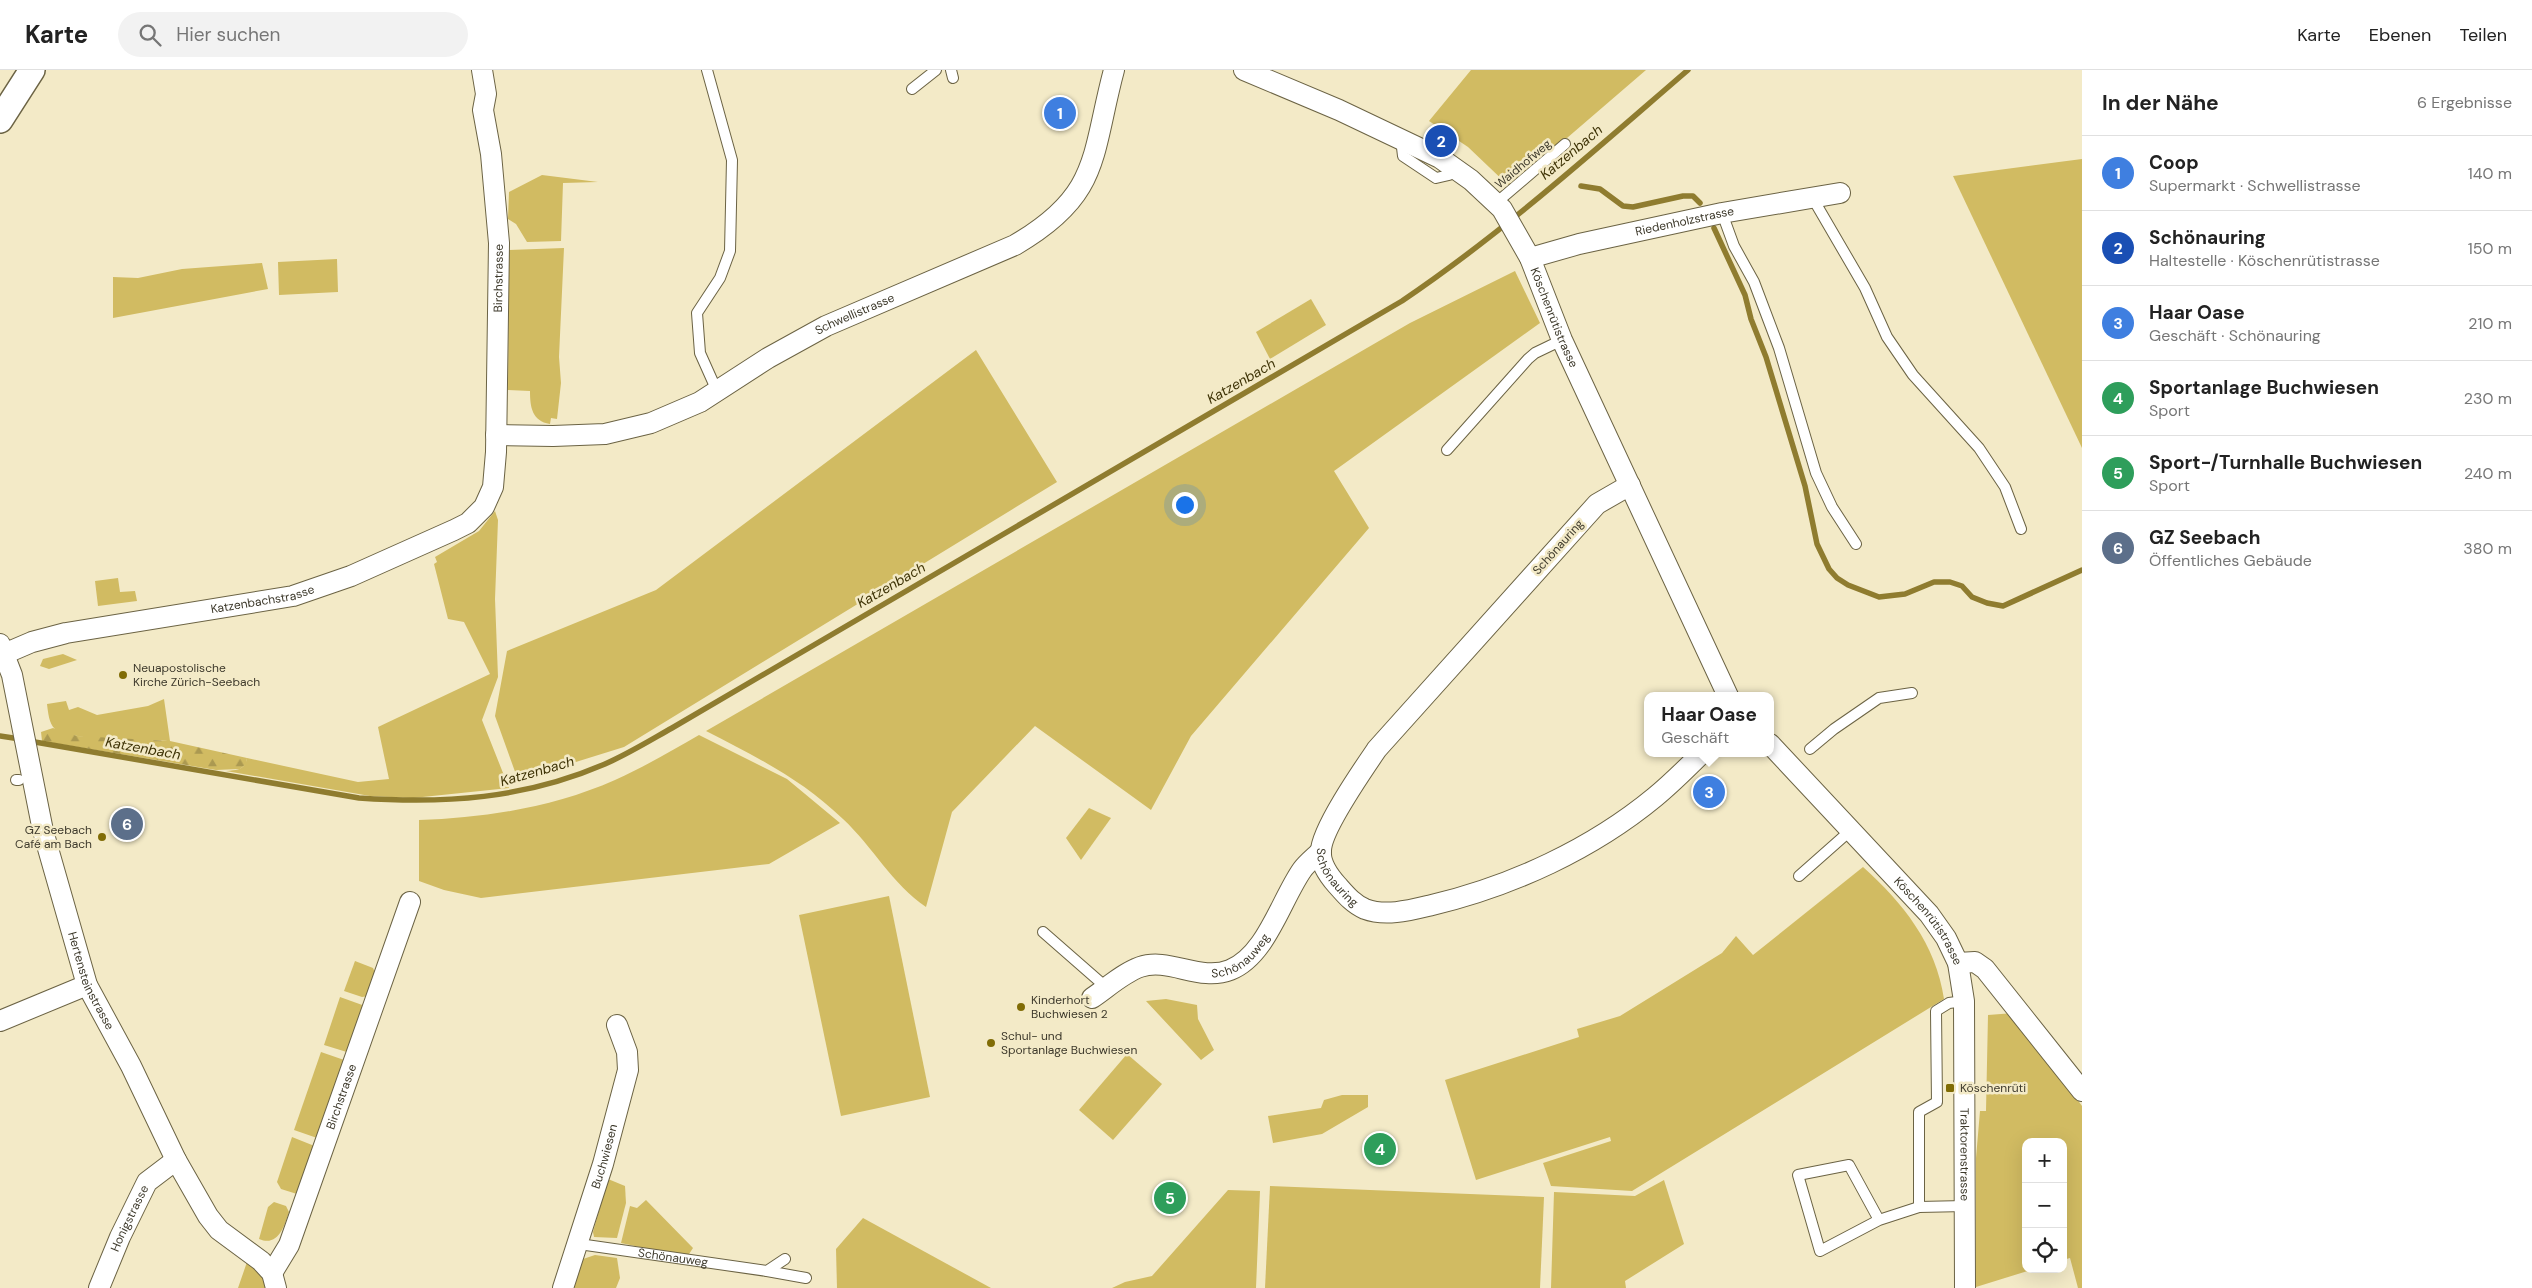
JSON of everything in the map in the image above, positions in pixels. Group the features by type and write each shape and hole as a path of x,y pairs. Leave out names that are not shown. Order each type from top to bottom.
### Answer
{"street":[{"path":"0,120 32,70"},
{"name":"Birchstrasse","path":"482,70 486,94 484,110 491,154 499,243 496,435 493,487"},
{"name":"Schwellistrasse","path":"496,435 553,436 605,434 651,423 700,402 768,358 826,326 1015,245 1041,230 1066,208 1087,176 1094,157 1114,70"},
{"name":"Köschenrütistrasse","path":"1244,70 1331,106 1440,158 1456,168 1499,206 1530,258 1562,340 1726,692"},
{"name":"Riedenholzstrasse","path":"1530,258 1580,244 1722,212 1840,193"},
{"name":"Schönauring","path":"1630,485 1597,504 1401,720 1364,766 1332,822 1321,851 1325,867 1332,879 1352,901 1366,909 1388,913 1444,902 1546,865 1583,846 1654,797 1698,757"},
{"name":"Katzenbachstrasse","path":"2,649 66,633 293,596 351,576 468,523 484,507 493,487"},
{"name":"Hertensteinstrasse","path":"2,649 12,675 43,831 87,985 106,1018 196,1198 219,1230 261,1262 274,1281"},
{"name":"Köschenrütistrasse","path":"1774,748 1929,914 1946,938 1958,963 1975,962 1985,969 2082,1091"},
{"name":"Schönauweg","path":"1100,993 1140,967 1152,965 1208,974 1230,970 1246,960 1261,943 1303,869 1321,851"},
{"name":"Birchstrasse","path":"274,1281 289,1245 410,902"},
{"name":"Traktorenstrasse","path":"1958,963 1964,1001 1965,1288"},
{"path":"0,1022 87,985"},
{"name":"Buchwiesen","path":"563,1288 579,1244 619,1111 628,1070 627,1052 617,1025"},
{"name":"Honigstrasse","path":"99,1288 120,1237 147,1182 176,1160"}],"lane":[{"path":"706,70 732,160 730,251 720,278 696,313 700,354 717,391"},
{"path":"912,89 936,70"},
{"name":"Waidhofweg","path":"1499,206 1565,144"},
{"path":"1812,197 1865,288 1887,337 1913,375 1979,448 2005,486 2021,529"},
{"path":"1722,212 1734,246 1754,282 1779,348 1816,473 1832,507 1856,544"},
{"path":"1447,450 1528,359 1535,353 1562,340"},
{"path":"1810,749 1834,729 1879,698 1912,693"},
{"path":"1799,876 1851,830"},
{"path":"1043,932 1100,993"},
{"path":"1919,1207 1919,1112 1937,1102 1936,1011 1949,1003 1964,1001"},
{"path":"1879,1220 1849,1164 1798,1175 1820,1251 1879,1220 1919,1207 1965,1206"},
{"name":"Schönauweg","path":"579,1244 806,1278"},
{"path":"767,1271 785,1259"}],"green space":[{"path":"1471,70 1646,70 1510,187 1468,147 1429,121"},
{"path":"2082,159 2082,448 1953,176"},
{"path":"542,175 598,182 563,183 561,241 527,242 516,224 508,219 509,192"},
{"path":"564,248 559,357 561,383 557,419 551,418 550,424 539,420 533,412 530,391 508,390 509,250"},
{"path":"337,259 338,292 279,295 278,262"},
{"path":"262,263 268,289 113,318 113,277 138,278 182,269"},
{"path":"1515,271 1540,323 1334,471 1369,528 1191,736 1151,810 1035,726 952,812 926,907 903,887 843,819 811,792 778,770 706,731 1410,323"},
{"path":"1311,299 1326,325 1270,359 1256,332"},
{"path":"976,350 1057,482 624,747 518,780 495,716 507,651 656,590"},
{"path":"495,511 498,520 495,599 498,677 482,720 509,788 413,798 370,796 226,771 237,770 242,767 247,758 358,782 389,779 378,727 490,674 464,622 448,619 434,564 437,562 435,557 479,531"},
{"path":"118,578 120,592 135,591 137,601 98,606 95,581"},
{"path":"63,654 77,660 49,669 40,666 43,659"},
{"path":"164,699 170,741 92,738 63,733 55,729 51,724 47,704 66,701 69,710 78,707 97,715 148,706"},
{"path":"53,728 77,736 170,741 247,758 246,764 240,769 216,770 42,741 41,732"},
{"path":"699,735 787,779 840,823 769,864 481,898 444,890 419,881 419,820 494,814 568,797 626,775"},
{"path":"1089,808 1111,818 1081,860 1066,838"},
{"path":"1863,867 1891,895 1916,926 1934,960 1944,999 1632,1191 1551,1186 1543,1163 1611,1141 1610,1137 1476,1180 1445,1080 1579,1037 1577,1029 1620,1016 1722,953 1736,936 1753,955"},
{"path":"889,896 930,1097 841,1116 799,915"},
{"path":"355,961 373,968 376,975 369,996 362,997 344,991"},
{"path":"340,997 365,1006 350,1053 324,1045"},
{"path":"1166,999 1197,1005 1198,1019 1214,1050 1201,1060 1146,1001"},
{"path":"2014,1013 2082,1106 2082,1288 2078,1288 2070,1258 2067,1259 2067,1138 2022,1138 2022,1273 1976,1287 1976,1158 1980,1111 1986,1111 1988,1015"},
{"path":"321,1052 347,1061 320,1139 294,1130"},
{"path":"1127,1054 1162,1084 1113,1140 1079,1110"},
{"path":"1342,1095 1368,1095 1368,1107 1322,1134 1273,1143 1268,1116 1321,1108 1324,1100"},
{"path":"292,1137 317,1147 297,1194 281,1189 277,1182"},
{"path":"608,1179 625,1186 626,1203 617,1238 594,1237 593,1232"},
{"path":"1664,1180 1684,1244 1625,1281 1626,1288 1551,1288 1554,1192 1635,1196"},
{"path":"1270,1186 1544,1197 1540,1288 1265,1288"},
{"path":"1228,1190 1260,1191 1256,1288 1112,1288 1125,1282 1152,1276"},
{"path":"646,1200 693,1248 687,1257 621,1243 630,1206 637,1208"},
{"path":"274,1202 286,1206 289,1212 285,1224 276,1238 266,1241 259,1239 268,1207"},
{"path":"863,1218 991,1288 837,1288 836,1249"},
{"path":"595,1255 617,1258 620,1278 616,1288 574,1288 583,1259"},
{"path":"247,1262 263,1277 266,1288 238,1288"}],"waterway":[{"name":"Katzenbach","path":"29,741 359,798 391,800 453,799 514,792 575,776 605,764 672,728 1402,301 1440,275 1513,219 1688,70"},
{"path":"1581,186 1600,189 1623,206 1633,207 1683,196 1693,196 1700,203"},
{"path":"1714,228 1745,295 1751,319 1766,357 1805,486 1817,544 1829,569 1837,578 1848,585 1879,597 1905,594 1934,582 1950,582 1962,586 1972,597 1987,603 2003,606 2082,570"},
{"name":"Katzenbach","path":"0,736 20,739"}],"place":[{"name":"Coop","path":"1060,113"},
{"name":"Schönauring","path":"1441,141"},
{"name":"Neuapostolische Kirche Zürich-Seebach","path":"123,675"},
{"name":"Haar Oase","path":"1709,792"},
{"name":"GZ Seebach","path":"127,824"},
{"name":"GZ Seebach Café am Bach","path":"102,837"},
{"name":"Kinderhort Buchwiesen 2","path":"1021,1007"},
{"name":"Schul- und Sportanlage Buchwiesen","path":"991,1043"},
{"name":"Köschenrüti","path":"1950,1088"},
{"name":"Sportanlage Buchwiesen","path":"1380,1149"},
{"name":"Sport-/Turnhalle Buchwiesen","path":"1170,1198"}]}
